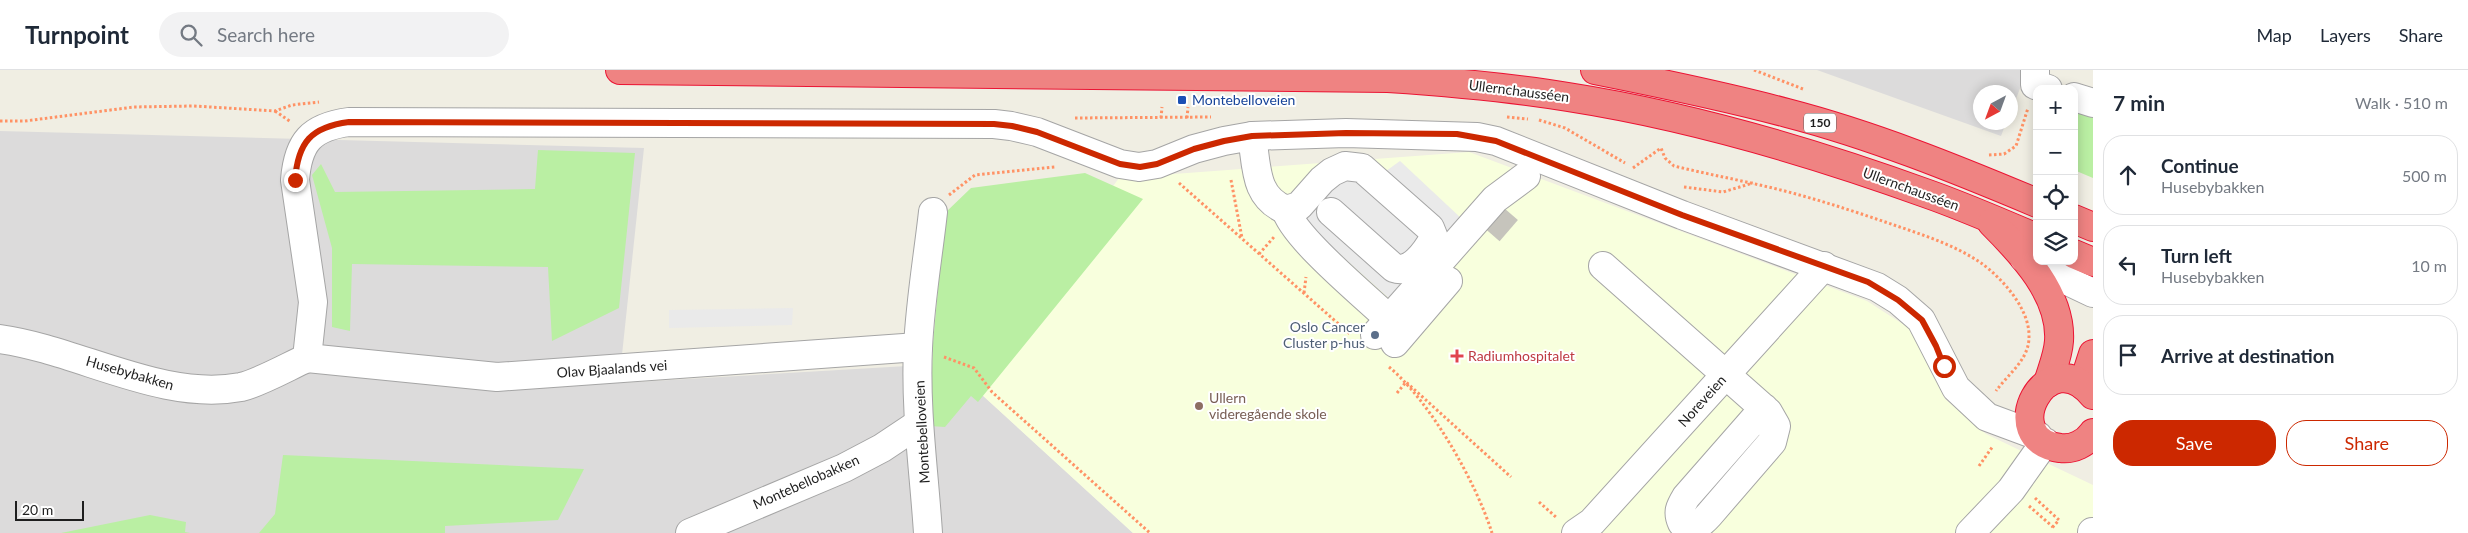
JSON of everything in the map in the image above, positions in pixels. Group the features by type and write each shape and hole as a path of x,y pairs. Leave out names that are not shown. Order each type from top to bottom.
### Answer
{"highway":[{"name":"Ullernchausséen","path":"620,70 1388,78 1504,87 1570,97 1688,121 1762,140 1904,185 1986,216 2030,248"},
{"name":"150","path":"1595,70 1789,113 1879,142 2033,201"},
{"path":"2076,220 2093,227"},
{"name":"150","path":"2030,248 2058,321 2058,351 2040,393"},
{"path":"2078,256 2093,262"},
{"path":"2088,444 2062,448 2041,439 2030,417 2040,393 2060,379 2072,380 2088,390 2093,354"}],"street":[{"path":"2078,98 2093,103"},
{"path":"307,358 313,302 307,252 296,189 296,160 309,136 334,124 349,122 994,124 1037,132 1120,164 1140,167 1157,164 1194,149 1252,136 1346,133 1457,134 1496,141 1530,166 1682,215 1868,282 1911,310 1930,333 1956,388 1987,417 2041,439 2011,490 1970,533"},
{"path":"1252,136 1259,183 1264,196 1273,205 1286,210 1299,206 1322,180 1332,172 1345,166 1362,168 1430,228 1434,238 1408,269 1401,270 1394,268 1331,212"},
{"path":"1508,210 1519,194 1530,166"},
{"path":"1378,334 1495,199 1530,166"},
{"path":"1286,210 1288,220 1311,246 1378,334"},
{"name":"Montebelloveien","path":"928,533 924,465 918,424 918,347 934,212"},
{"path":"1378,334 1489,232"},
{"path":"2030,248 2034,265 2093,293"},
{"path":"1603,266 1764,408"},
{"name":"Noreveien","path":"1576,533 1592,522 1824,266"},
{"name":"Husebybakken","path":"0,339 25,342 170,386 208,390 243,386 307,358"},
{"name":"Olav Bjaalands vei","path":"307,358 497,377 918,347"},
{"path":"1970,401 2014,406 2040,393"},
{"name":"Montebellobakken","path":"690,533 844,468 882,448 918,424"}],"path":[{"path":"1754,70 1808,91"},
{"path":"1986,155 2004,154 2016,146 2039,81"},
{"path":"1187,118 1188,107"},
{"path":"1161,118 1162,108"},
{"path":"1224,141 1242,238"},
{"path":"1633,168 1661,148 1666,158 1674,166 1753,183 1834,204 1925,236 1982,264 2013,296 2022,311 2029,337 2023,358 1995,391"},
{"path":"934,212 955,190 975,174 1057,167"},
{"path":"1174,178 1242,238 1378,334"},
{"path":"918,347 974,368 992,392 1150,533"},
{"path":"1402,379 1440,426 1486,514 1492,533"},
{"path":"1397,393 1406,382 1511,477"},
{"path":"1980,466 1994,443"},
{"path":"2029,506 2053,527 2059,520 2053,516"}],"shaded area":[{"path":"1817,70 2027,70 2018,94 2018,85 1973,85 1973,126"},
{"path":"1984,130 2003,130 2001,136"},
{"path":"0,131 644,148 619,383 907,366 969,383 1133,533 0,533"},
{"name":"Radiumhospitalet","path":"1469,152 1867,301 1912,330 1945,399 1986,434 2093,485 2093,533 1133,533 969,383 1119,178"},
{"path":"1400,161 1462,219 1391,300 1303,221 1340,179 1375,179"},
{"path":"793,308 792,325 669,328 669,310"}],"green space":[{"path":"2078,111 2093,116 2093,178 2078,172"},
{"path":"538,150 635,153 619,308 552,341 548,267 352,264 350,331 332,327 332,248 312,175 321,164 335,192 535,189"},
{"path":"1085,173 1143,199 978,402 971,396 945,427 930,426 933,343 945,213 971,188"},
{"path":"283,455 584,469 558,520 445,526 445,533 259,533 275,514"},
{"path":"150,515 186,522 185,532 190,533 61,533"}],"tunnel":[{"path":"1489,232 1508,210"}],"place":[{"name":"Montebelloveien","path":"1182,100"},
{"name":"Oslo Cancer Cluster p-hus","path":"1375,335"},
{"name":"Radiumhospitalet","path":"1457,356"},
{"name":"Ullern videregående skole","path":"1199,406"}],"route":[{"path":"295,180 296,160 309,136 334,124 349,122 490,124 994,124 1037,132 1120,164 1140,167 1157,164 1194,149 1252,136 1346,133 1457,134 1496,141 1682,215 1868,282 1898,300 1922,320 1930,333 1944,366"}]}
